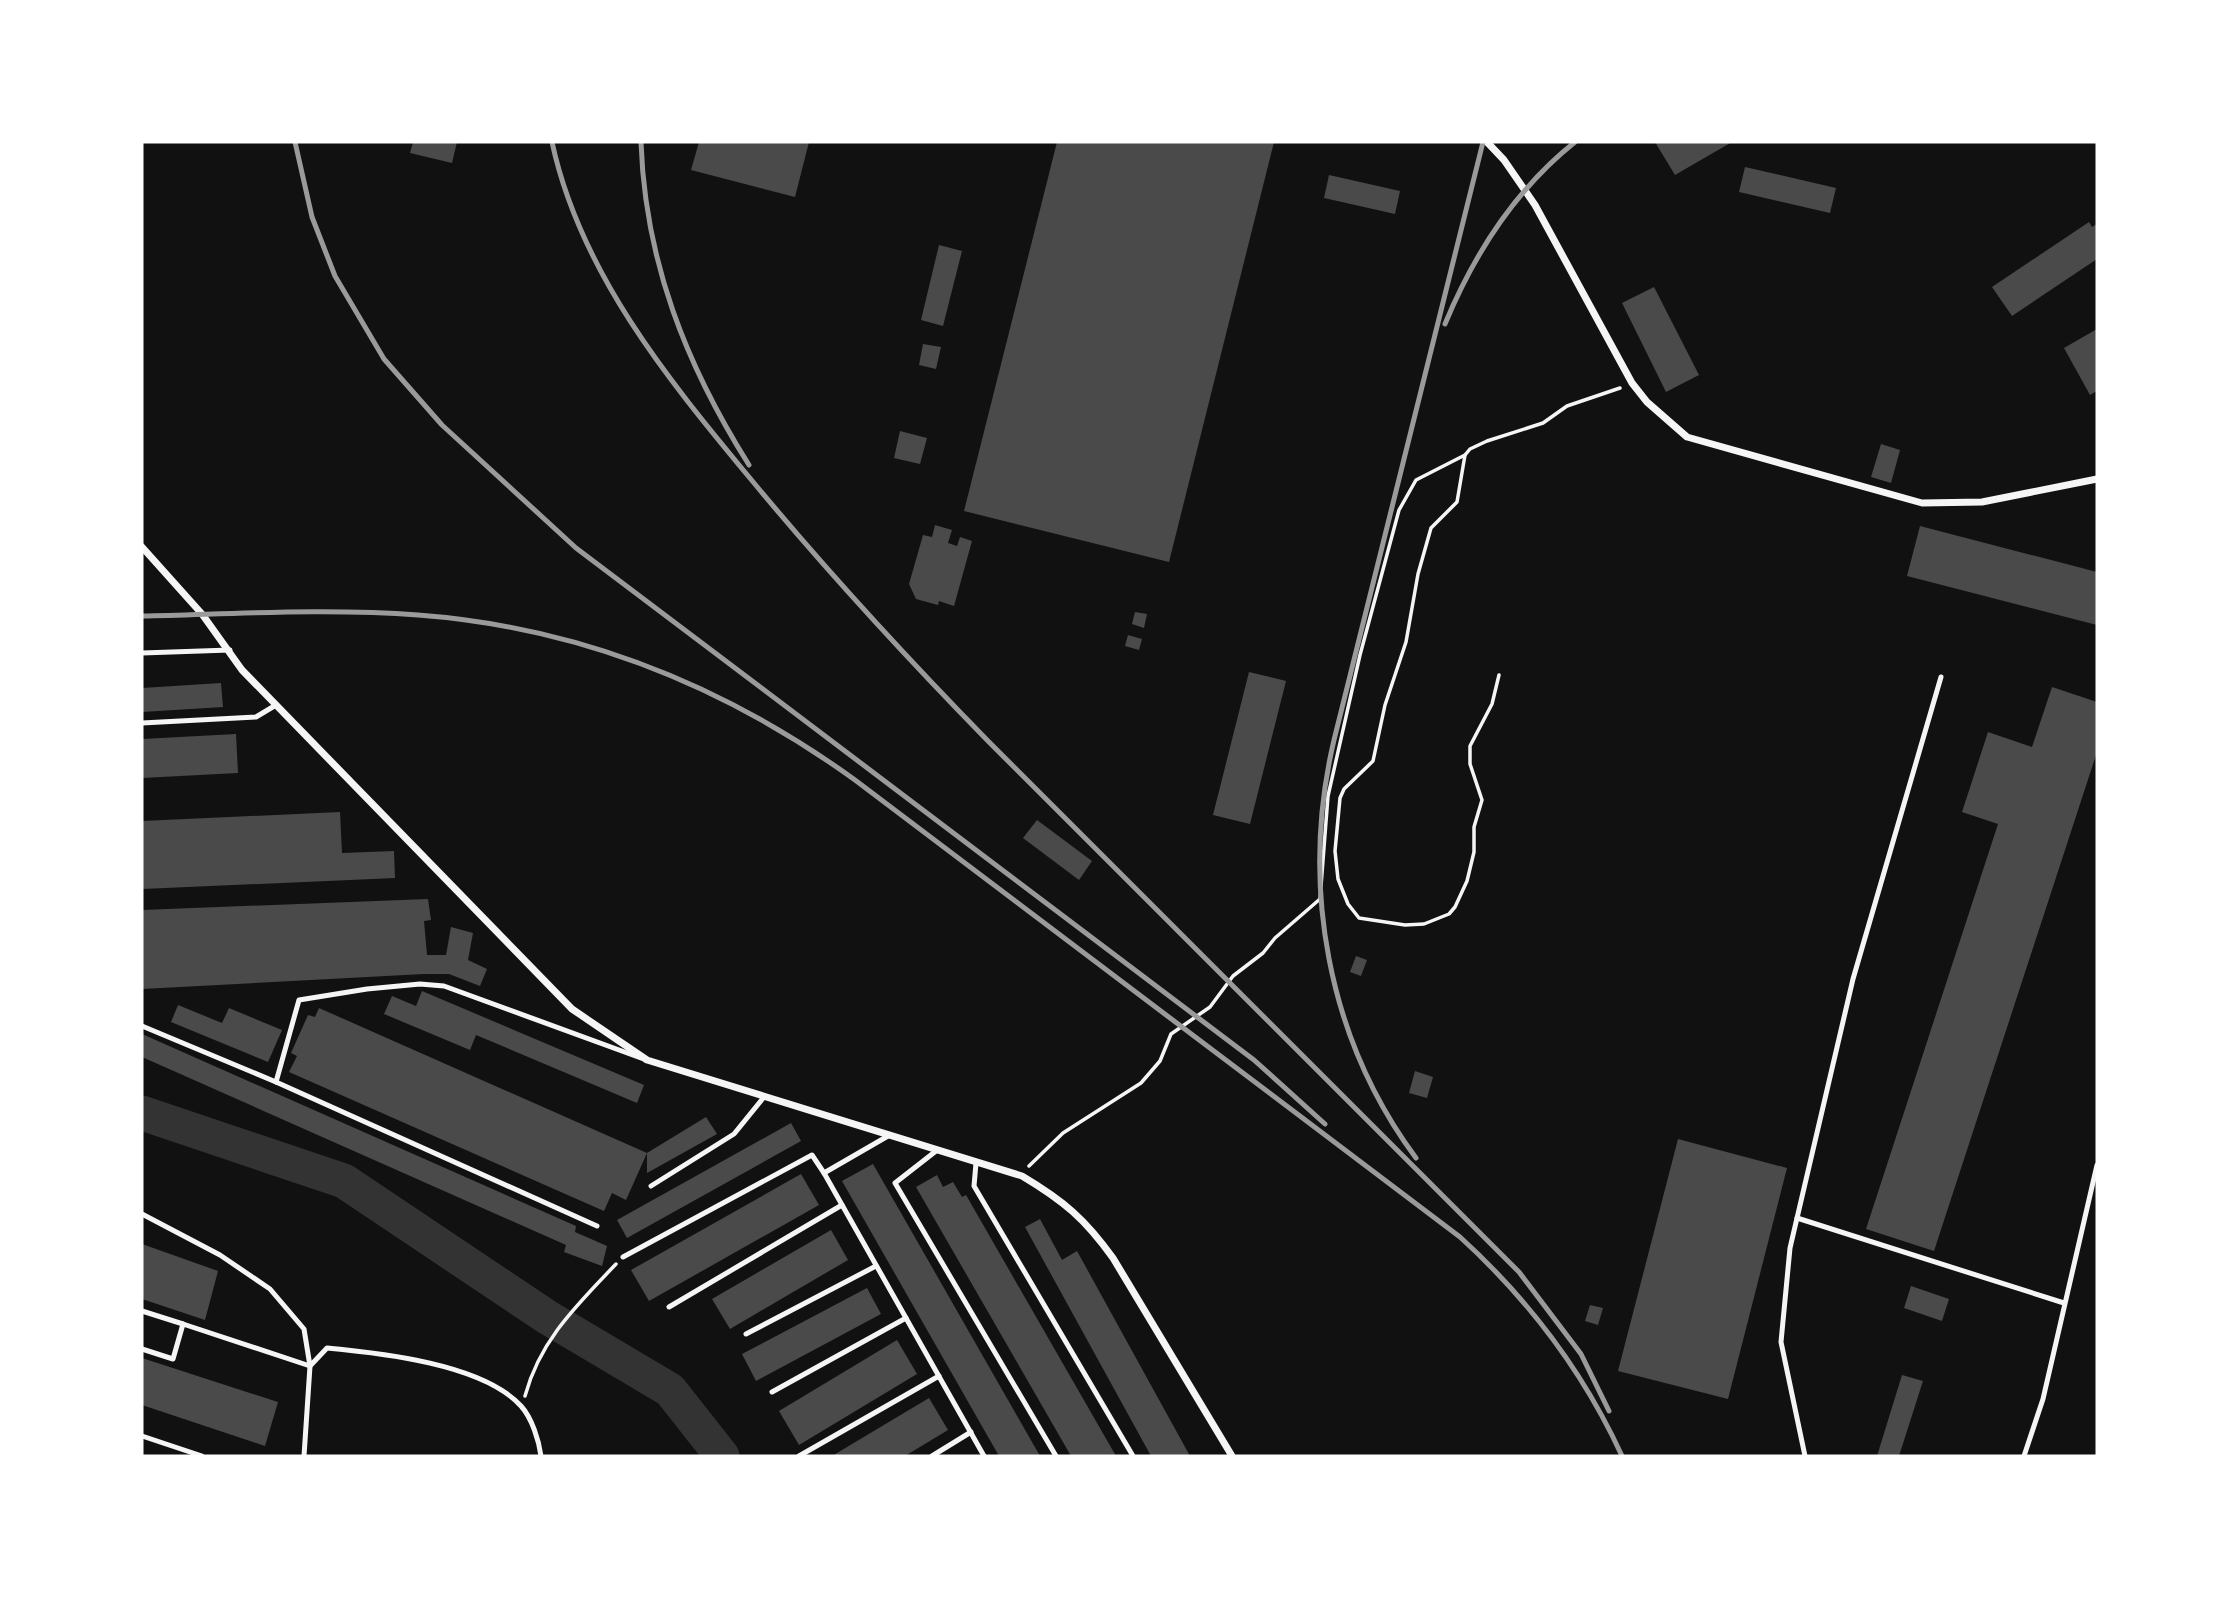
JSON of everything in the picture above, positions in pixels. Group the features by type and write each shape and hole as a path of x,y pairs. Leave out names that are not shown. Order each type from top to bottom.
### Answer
{"street":[{"path":"1487,142 1504,160 1535,205 1632,383 1647,402 1688,437 1922,503 1982,502 2097,479"},
{"path":"142,547 230,650 242,670 572,1009 647,1060 1022,1176 1061,1199 1094,1231 1113,1258 1232,1456"}],"lane":[{"path":"142,653 230,650"},
{"path":"1805,1456 1781,1342 1783,1302 1797,1219 1853,979 1941,677"},
{"path":"142,723 256,717 276,705"},
{"path":"276,1082 299,1000 420,984 444,986 647,1060"},
{"path":"142,1026 276,1082 597,1226"},
{"path":"651,1186 734,1134 764,1097"},
{"path":"824,1173 888,1136"},
{"path":"936,1151 895,1183 1056,1456"},
{"path":"623,1257 812,1155 984,1456"},
{"path":"976,1163 974,1186 1133,1456"},
{"path":"2024,1456 2043,1399 2097,1165"},
{"path":"669,1307 842,1205"},
{"path":"142,1214 220,1255 270,1289 304,1329 310,1366 304,1456"},
{"path":"1797,1219 2064,1303"},
{"path":"746,1334 876,1266"},
{"path":"142,1311 310,1366"},
{"path":"772,1392 906,1318"},
{"path":"142,1349 173,1359 183,1324"},
{"path":"310,1366 327,1348 396,1354 471,1376 505,1393 522,1407 539,1441 541,1456"},
{"path":"799,1456 939,1376"},
{"path":"932,1456 971,1432"},
{"path":"142,1436 202,1456"}],"path":[{"path":"1499,675 1492,704 1470,746 1470,764 1482,800 1474,827 1474,852 1467,881 1455,907 1449,914 1424,925 1359,918 1348,904 1338,879 1335,851 1340,797 1344,789 1373,761 1385,705 1406,642 1418,575 1431,528 1457,502 1465,456 1470,449 1487,441 1543,424 1567,406 1632,383"},
{"path":"1022,1176 1034,1159 1063,1133 1141,1083 1160,1061 1171,1034 1210,1007 1233,976 1263,953 1275,938 1320,899 1328,796 1360,656 1399,510 1416,480 1465,456"},
{"path":"522,1407 533,1368 545,1345 569,1312 623,1257"}],"building":[{"path":"413,142 457,142 452,163 410,153"},
{"path":"699,142 809,142 795,197 691,170"},
{"path":"1057,142 1274,142 1169,562 964,511"},
{"path":"1655,142 1732,142 1675,175"},
{"path":"1745,167 1836,188 1830,213 1739,192"},
{"path":"1329,175 1400,191 1395,214 1324,198"},
{"path":"2089,222 2092,227 2097,224 2097,259 2012,316 1992,287"},
{"path":"939,245 962,251 943,326 921,320"},
{"path":"1654,287 1699,375 1666,392 1622,303"},
{"path":"2097,329 2097,391 2090,395 2064,348"},
{"path":"923,344 941,347 936,369 919,365"},
{"path":"900,431 927,438 920,464 894,458"},
{"path":"1881,444 1900,450 1891,483 1871,477"},
{"path":"935,525 952,530 948,543 957,546 960,537 972,541 954,606 939,601 938,605 916,599 909,584 923,535 932,537"},
{"path":"1920,526 2097,572 2097,625 1907,576"},
{"path":"1135,612 1147,614 1144,628 1132,624"},
{"path":"1128,635 1142,639 1139,650 1125,646"},
{"path":"1249,672 1286,681 1250,824 1213,815"},
{"path":"221,683 223,707 142,712 142,688"},
{"path":"2052,687 2097,702 2097,752 1934,1251 1866,1229 1998,824 1962,812 1988,732 2032,747"},
{"path":"236,734 238,773 142,778 142,739"},
{"path":"340,812 342,853 394,851 395,878 142,889 142,821"},
{"path":"1037,820 1092,861 1079,880 1023,838"},
{"path":"428,899 431,920 424,921 427,955 446,955 451,927 473,933 468,960 487,969 480,986 449,974 424,974 142,989 142,910"},
{"path":"1356,956 1367,960 1361,976 1350,972"},
{"path":"422,991 644,1085 637,1103 476,1035 470,1050 384,1014 392,996 416,1006"},
{"path":"178,1005 222,1023 229,1008 282,1030 268,1062 171,1022"},
{"path":"319,1008 647,1153 626,1200 612,1193 604,1211 289,1072 297,1056 291,1053 308,1015 315,1017"},
{"path":"142,1034 576,1226 575,1232 607,1246 602,1266 564,1252 566,1245 142,1057"},
{"path":"1415,1071 1433,1077 1427,1098 1409,1093"},
{"path":"706,1117 717,1134 647,1173 647,1153"},
{"path":"791,1123 801,1141 627,1238 617,1220"},
{"path":"1678,1139 1787,1168 1728,1399 1618,1371"},
{"path":"873,1164 1040,1456 999,1456 842,1181"},
{"path":"801,1174 819,1205 649,1301 631,1270"},
{"path":"937,1175 943,1187 953,1182 962,1197 966,1195 1116,1456 1071,1456 916,1187"},
{"path":"1040,1219 1062,1260 1077,1251 1190,1456 1151,1456 1025,1227"},
{"path":"831,1230 848,1260 730,1329 712,1299"},
{"path":"142,1244 218,1271 205,1320 142,1299"},
{"path":"1911,1286 1949,1299 1942,1321 1904,1308"},
{"path":"867,1288 881,1314 756,1381 742,1354"},
{"path":"1590,1305 1603,1308 1598,1325 1585,1321"},
{"path":"897,1340 917,1374 799,1445 779,1411"},
{"path":"142,1358 278,1402 265,1446 142,1405"},
{"path":"1902,1375 1923,1381 1899,1456 1877,1456"},
{"path":"929,1398 948,1430 905,1456 832,1456"}],"waterway":[{"path":"142,1113 344,1181 547,1317 670,1390 722,1456"}],"railway":[{"path":"295,142 312,217 335,276 384,359 442,425 576,548 1254,1060 1325,1124"},
{"path":"552,142 565,190 605,279 658,362 749,477 836,579 957,709 1519,1272 1581,1354 1609,1411"},
{"path":"641,142 651,229 673,311 706,389 749,465"},
{"path":"1416,1158 1386,1111 1361,1062 1342,1011 1329,958 1322,904 1320,849 1324,794 1334,740 1483,142"},
{"path":"1445,324 1469,273 1499,224 1534,180 1575,142"},
{"path":"142,616 349,612 418,615 477,622 536,633 648,667 754,716 855,780 1460,1237 1509,1286 1552,1339 1590,1395 1622,1456"}]}
